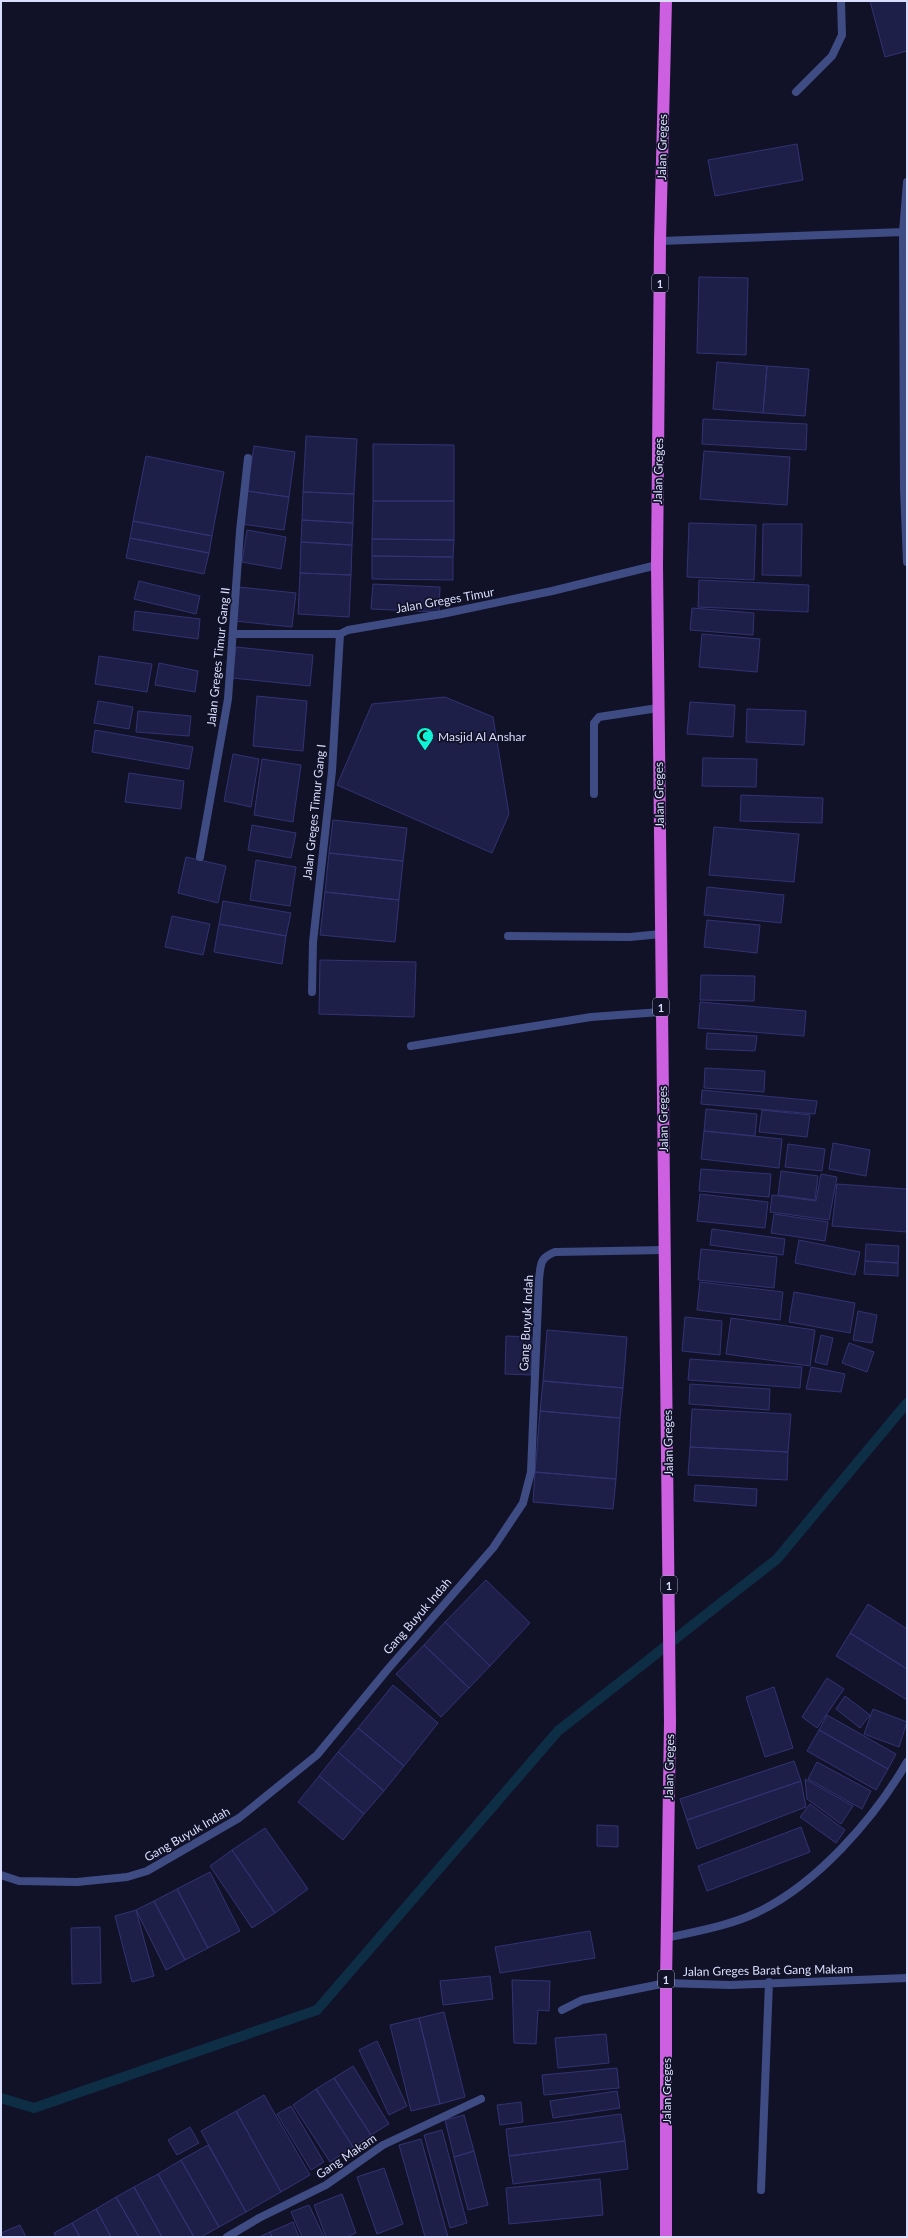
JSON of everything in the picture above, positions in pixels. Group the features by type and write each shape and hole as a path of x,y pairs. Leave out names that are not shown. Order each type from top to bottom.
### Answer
{"highway":[{"name":"Jalan Greges","path":"666,1 660,241 657,565 670,1722 668,1938 666,1983 666,2237"}],"street":[{"path":"796,92 832,56 842,34 841,1"},
{"path":"907,182 903,232 907,562"},
{"path":"660,241 903,232"},
{"name":"Jalan Greges Timur Gang II","path":"200,857 228,700 234,634 240,531 248,458"},
{"name":"Jalan Greges Timur","path":"234,634 340,634 348,630 442,614 552,591 657,565"},
{"name":"Jalan Greges Timur Gang I","path":"312,992 313,942 332,771 340,634"},
{"path":"594,794 594,723 599,717 658,708"},
{"path":"508,936 630,937 661,934"},
{"path":"411,1046 591,1017 661,1012"},
{"name":"Gang Buyuk Indah","path":"1,1875 19,1881 77,1882 127,1878 148,1871 239,1818 317,1754 388,1669 493,1548 523,1503 531,1472 539,1279 541,1262 545,1255 555,1252 665,1250"},
{"path":"668,1938 755,1914 783,1899 826,1863 870,1816 907,1762"},
{"name":"Jalan Greges Barat Gang Makam","path":"562,2010 582,2000 666,1983 730,1985 769,1982 907,1978"},
{"path":"761,2190 769,1982"},
{"name":"Gang Makam","path":"227,2237 259,2218 326,2185 383,2146 481,2099"}],"building":[{"path":"870,1 907,1 907,51 885,57"},
{"path":"797,144 803,180 715,196 708,160"},
{"path":"699,277 748,278 746,355 697,353"},
{"path":"717,362 767,366 763,413 713,409"},
{"path":"767,366 809,369 805,416 763,413"},
{"path":"703,419 807,424 806,450 702,444"},
{"path":"306,436 357,439 354,494 303,492"},
{"path":"373,444 454,445 454,501 373,501"},
{"path":"254,446 295,452 289,497 247,491"},
{"path":"704,451 790,457 787,505 700,499"},
{"path":"146,456 224,472 212,536 133,521"},
{"path":"247,491 289,497 284,530 242,524"},
{"path":"303,492 354,494 353,523 302,520"},
{"path":"373,501 454,501 454,540 372,539"},
{"path":"302,520 353,523 352,545 301,542"},
{"path":"133,521 212,536 209,553 130,538"},
{"path":"689,523 756,525 754,580 687,577"},
{"path":"763,524 802,524 801,576 762,575"},
{"path":"247,530 286,537 281,569 242,562"},
{"path":"130,538 209,553 204,574 126,558"},
{"path":"372,539 454,540 453,557 372,556"},
{"path":"301,542 352,545 351,575 300,573"},
{"path":"372,556 453,557 453,580 372,579"},
{"path":"300,573 351,575 349,617 298,614"},
{"path":"699,580 809,585 808,612 698,607"},
{"path":"139,581 200,596 196,614 134,599"},
{"path":"373,584 440,587 439,612 371,609"},
{"path":"239,587 296,593 292,627 235,621"},
{"path":"692,608 754,613 753,635 690,630"},
{"path":"135,611 200,619 198,639 133,630"},
{"path":"702,634 760,639 757,672 699,667"},
{"path":"236,647 313,655 310,686 232,678"},
{"path":"99,656 152,664 147,692 95,684"},
{"path":"159,663 198,671 195,692 155,685"},
{"path":"257,696 307,701 303,751 253,746"},
{"name":"Masjid Al Anshar","path":"445,697 493,717 509,814 492,853 337,785 372,704"},
{"path":"98,701 133,707 129,729 94,723"},
{"path":"690,702 735,705 733,737 687,734"},
{"path":"747,709 806,711 804,745 746,742"},
{"path":"138,711 191,716 189,736 136,732"},
{"path":"95,730 193,747 189,769 92,752"},
{"path":"233,754 259,759 251,807 224,801"},
{"path":"703,758 757,759 756,787 702,786"},
{"path":"262,759 301,765 293,822 254,815"},
{"path":"129,773 184,781 181,809 125,802"},
{"path":"741,795 823,798 822,823 740,821"},
{"path":"333,820 407,828 403,861 329,853"},
{"path":"252,825 296,833 291,858 248,850"},
{"path":"714,827 799,834 794,882 709,875"},
{"path":"329,853 403,861 399,900 325,892"},
{"path":"186,857 226,866 218,903 178,893"},
{"path":"256,860 296,867 290,906 250,900"},
{"path":"707,887 784,895 781,923 704,915"},
{"path":"325,892 399,900 395,942 320,935"},
{"path":"223,901 291,913 286,936 219,924"},
{"path":"172,916 210,924 203,955 165,947"},
{"path":"707,920 760,925 757,953 704,947"},
{"path":"219,924 286,936 282,964 214,952"},
{"path":"320,960 416,962 414,1017 319,1014"},
{"path":"701,975 755,976 754,1001 700,1000"},
{"path":"700,1002 806,1011 804,1036 698,1028"},
{"path":"707,1033 757,1036 755,1051 706,1049"},
{"path":"705,1068 765,1071 764,1092 704,1088"},
{"path":"702,1090 817,1101 815,1114 701,1104"},
{"path":"706,1109 757,1114 755,1136 704,1131"},
{"path":"762,1110 810,1115 807,1137 759,1132"},
{"path":"704,1131 782,1139 779,1168 701,1159"},
{"path":"833,1143 870,1150 866,1176 829,1169"},
{"path":"788,1144 825,1149 822,1171 785,1167"},
{"path":"701,1169 771,1174 769,1197 699,1191"},
{"path":"781,1171 818,1176 815,1200 778,1195"},
{"path":"821,1174 837,1177 829,1220 770,1212 772,1195 816,1201"},
{"path":"837,1184 907,1189 907,1232 832,1226"},
{"path":"700,1194 768,1202 765,1228 697,1221"},
{"path":"774,1214 828,1222 825,1241 771,1233"},
{"path":"712,1229 785,1239 783,1255 710,1245"},
{"path":"799,1240 860,1252 855,1275 795,1263"},
{"path":"866,1244 899,1246 898,1263 865,1261"},
{"path":"701,1249 777,1257 774,1288 698,1280"},
{"path":"865,1261 898,1263 898,1276 864,1274"},
{"path":"700,1282 783,1292 780,1320 697,1310"},
{"path":"794,1292 855,1303 850,1333 789,1322"},
{"path":"858,1311 877,1315 872,1343 853,1340"},
{"path":"685,1317 722,1321 720,1355 682,1351"},
{"path":"731,1318 815,1330 810,1366 726,1354"},
{"path":"547,1330 627,1337 623,1388 543,1381"},
{"path":"821,1335 833,1338 827,1365 815,1362"},
{"path":"506,1336 532,1337 531,1375 505,1374"},
{"path":"849,1343 874,1352 867,1372 842,1363"},
{"path":"690,1359 802,1367 800,1388 688,1380"},
{"path":"811,1367 845,1374 841,1392 806,1389"},
{"path":"543,1381 623,1388 620,1418 540,1411"},
{"path":"690,1384 770,1389 769,1410 689,1404"},
{"path":"692,1409 791,1414 788,1452 690,1447"},
{"path":"540,1411 620,1418 616,1479 535,1472"},
{"path":"690,1447 788,1452 787,1480 688,1475"},
{"path":"535,1472 616,1479 613,1509 533,1502"},
{"path":"695,1485 757,1489 756,1506 694,1501"},
{"path":"486,1580 530,1623 490,1666 445,1622"},
{"path":"868,1604 907,1629 907,1669 850,1633"},
{"path":"445,1622 490,1666 469,1688 424,1645"},
{"path":"850,1633 907,1669 907,1700 836,1656"},
{"path":"424,1645 469,1688 441,1717 396,1674"},
{"path":"827,1678 844,1689 817,1728 802,1717"},
{"path":"393,1685 438,1723 404,1766 358,1728"},
{"path":"774,1687 793,1748 765,1757 746,1697"},
{"path":"845,1696 870,1715 860,1728 836,1709"},
{"path":"873,1709 907,1722 899,1747 864,1734"},
{"path":"827,1715 896,1754 888,1769 819,1730"},
{"path":"358,1728 404,1766 384,1791 338,1752"},
{"path":"819,1730 888,1769 876,1790 807,1751"},
{"path":"338,1752 384,1791 364,1814 319,1776"},
{"path":"794,1761 801,1781 687,1820 680,1799"},
{"path":"817,1762 871,1791 862,1809 808,1779"},
{"path":"319,1776 364,1814 343,1840 298,1802"},
{"path":"805,1779 853,1806 841,1824 807,1799"},
{"path":"801,1781 806,1807 697,1849 687,1820"},
{"path":"810,1804 845,1830 836,1843 800,1817"},
{"path":"597,1825 618,1826 618,1847 597,1846"},
{"path":"801,1827 810,1852 707,1891 698,1866"},
{"path":"265,1828 308,1889 275,1913 232,1850"},
{"path":"232,1850 275,1913 252,1928 210,1866"},
{"path":"210,1872 240,1931 208,1948 177,1889"},
{"path":"177,1889 208,1948 185,1960 154,1901"},
{"path":"154,1901 185,1960 166,1970 136,1910"},
{"path":"136,1910 154,1976 132,1982 115,1916"},
{"path":"100,1927 101,1983 72,1984 71,1928"},
{"path":"590,1931 595,1958 500,1973 495,1947"},
{"path":"490,1976 493,1999 443,2005 440,1981"},
{"path":"512,1980 550,1981 549,2011 538,2010 536,2044 514,2043"},
{"path":"444,2012 465,2097 440,2104 419,2018"},
{"path":"419,2018 440,2104 411,2111 390,2025"},
{"path":"606,2034 609,2063 558,2068 555,2038"},
{"path":"377,2041 407,2106 389,2115 359,2050"},
{"path":"353,2066 389,2124 371,2135 334,2078"},
{"path":"617,2068 619,2088 544,2095 542,2075"},
{"path":"334,2078 371,2135 353,2147 316,2089"},
{"path":"316,2089 353,2147 330,2162 293,2105"},
{"path":"617,2091 620,2108 553,2118 550,2101"},
{"path":"264,2095 310,2175 281,2192 236,2111"},
{"path":"521,2102 523,2122 500,2125 497,2105"},
{"path":"291,2106 324,2162 311,2170 277,2114"},
{"path":"236,2111 281,2192 246,2212 201,2131"},
{"path":"621,2114 625,2141 509,2156 506,2129"},
{"path":"464,2115 474,2151 454,2157 445,2120"},
{"path":"190,2127 199,2143 177,2155 168,2140"},
{"path":"442,2130 467,2223 450,2228 424,2135"},
{"path":"421,2139 448,2237 425,2237 399,2145"},
{"path":"625,2141 628,2169 513,2184 509,2156"},
{"path":"208,2145 246,2212 219,2227 181,2160"},
{"path":"474,2151 488,2205 468,2210 454,2157"},
{"path":"181,2160 219,2227 201,2237 194,2237 158,2174"},
{"path":"384,2168 403,2224 377,2234 357,2177"},
{"path":"158,2174 194,2237 162,2237 134,2187"},
{"path":"600,2179 603,2215 509,2224 506,2188"},
{"path":"134,2187 162,2237 139,2237 116,2197"},
{"path":"342,2194 356,2233 346,2237 326,2237 314,2205"},
{"path":"116,2197 139,2237 111,2237 96,2209"},
{"path":"309,2205 324,2237 302,2237 291,2212"},
{"path":"96,2209 111,2237 80,2237 72,2223"},
{"path":"293,2222 299,2237 272,2237 270,2232"},
{"path":"72,2223 80,2237 56,2237 54,2233"},
{"path":"20,2225 26,2237 2,2237 1,2233"},
{"path":"270,2232 272,2237 259,2237"}],"waterway":[{"path":"1,2098 34,2108 317,2010 558,1731 777,1559 907,1403"}],"place":[{"name":"Masjid Al Anshar","path":"425,751"}]}
